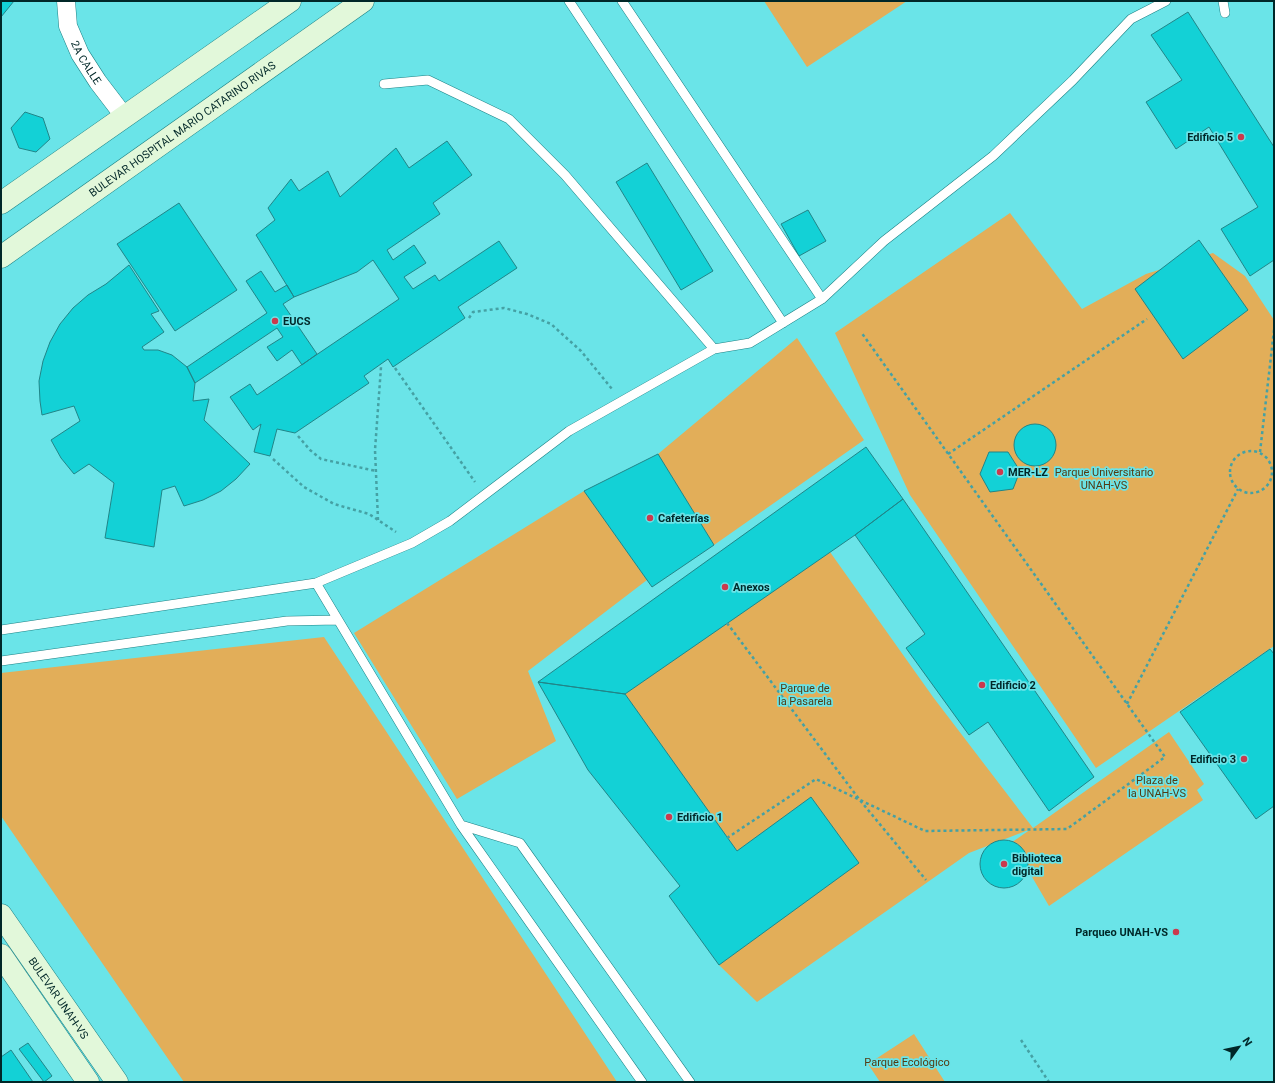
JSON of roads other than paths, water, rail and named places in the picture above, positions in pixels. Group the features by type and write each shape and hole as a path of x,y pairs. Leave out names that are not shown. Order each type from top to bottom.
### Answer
{"main road":[{"path":"1,203 290,1"},
{"name":"BULEVAR HOSPITAL MARIO CATARINO RIVAS","path":"1,257 363,1"},
{"name":"BULEVAR UNAH-VS","path":"1,915 117,1082"},
{"path":"20,942 1,955 88,1082"}],"street":[{"name":"2A CALLE","path":"66,1 68,26 80,54 98,82 124,116"}],"lane":[{"path":"569,1 783,323"},
{"path":"622,1 822,299"},
{"path":"1,630 316,583 412,543 450,521 569,431 714,349 750,343 822,299 884,241 993,156 1073,80 1131,19 1166,1"},
{"path":"1223,1 1225,14"},
{"path":"384,84 428,80 509,119 565,175 714,349"},
{"path":"316,583 461,825 642,1082"},
{"path":"1,661 287,621 338,620"},
{"path":"461,825 520,843 690,1082"}],"place":[{"name":"Edificio 5","path":"1241,137"},
{"name":"EUCS","path":"275,321"},
{"name":"MER-LZ","path":"1000,472"},
{"name":"Cafeterías","path":"650,518"},
{"name":"Anexos","path":"725,587"},
{"name":"Edificio 2","path":"982,685"},
{"name":"Edificio 3","path":"1244,759"},
{"name":"Edificio 1","path":"669,817"},
{"name":"Biblioteca digital","path":"1004,864"},
{"name":"Parqueo UNAH-VS","path":"1176,932"}],"park label":[{"name":"Parque Universitario UNAH-VS","path":"1104,478"},
{"name":"Parque de la Pasarela","path":"805,694"},
{"name":"Plaza de la UNAH-VS","path":"1157,786"},
{"name":"Parque Ecológico","path":"907,1062"}]}
